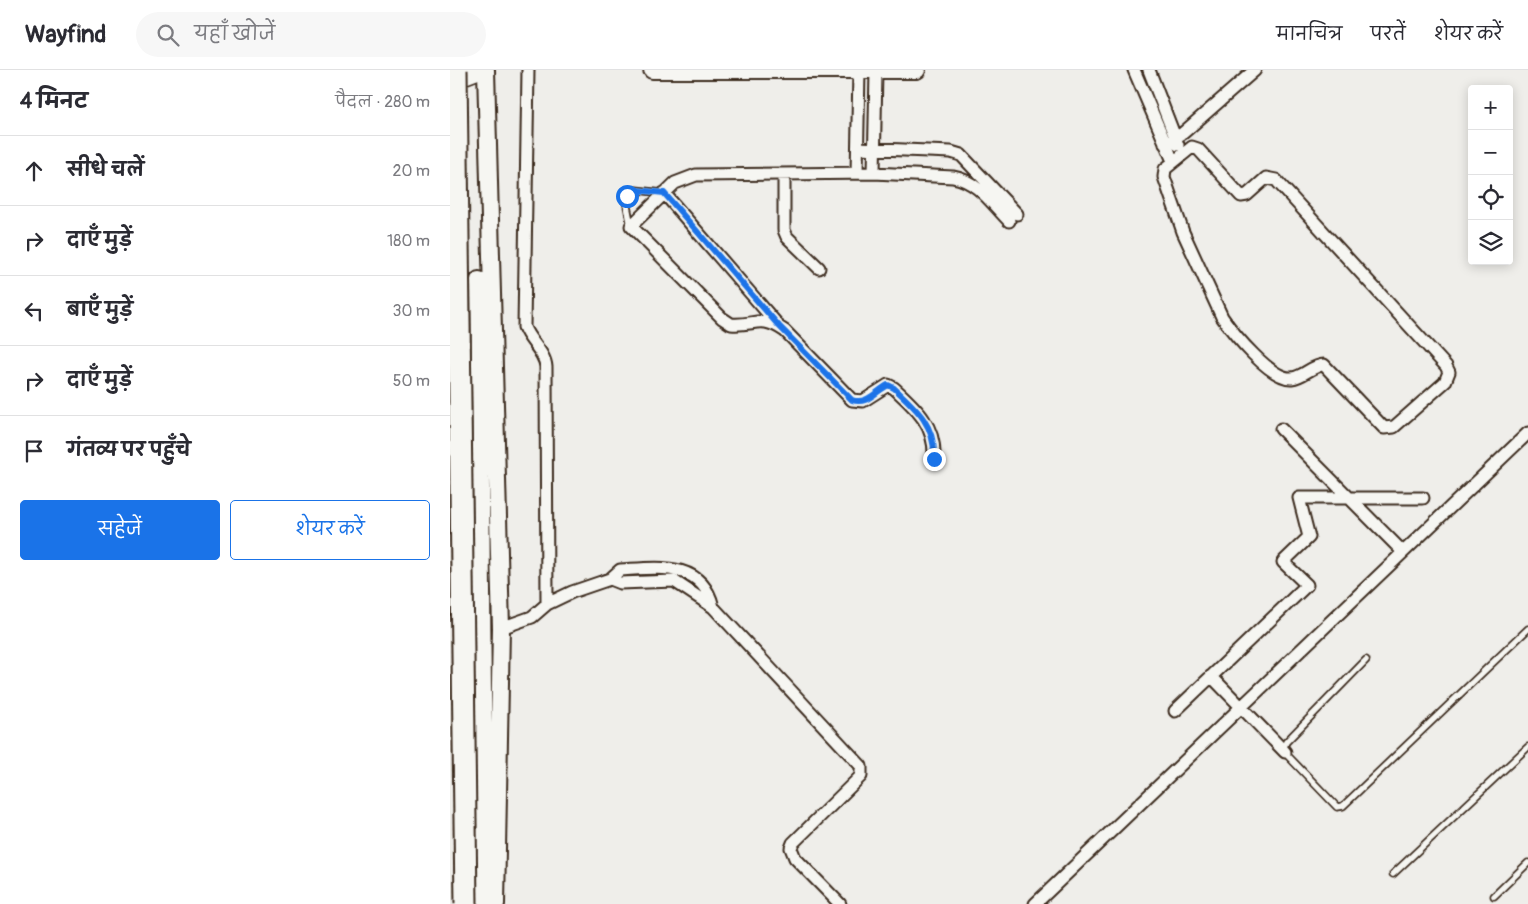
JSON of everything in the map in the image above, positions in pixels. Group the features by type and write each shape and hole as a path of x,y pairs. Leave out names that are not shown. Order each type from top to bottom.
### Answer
{"highway":[{"path":"456,70 466,904"}],"main road":[{"path":"450,80 476,70"}],"street":[{"path":"476,70 485,904"},
{"path":"486,70 501,628 496,904"},
{"path":"528,70 524,327 527,336 543,356 546,367 547,604"},
{"path":"652,70 918,70"},
{"path":"1134,70 1177,158"},
{"path":"1148,70 1170,141"},
{"path":"1170,141 1255,70"},
{"path":"858,173 859,71"},
{"path":"874,173 876,71"},
{"path":"1192,147 1198,149 1241,196 1247,195 1266,178 1276,180 1446,366 1449,372 1445,382 1394,427 1388,429 1379,424 1324,365 1318,365 1297,378 1289,379 1268,368 1222,317 1187,240 1164,174 1165,169 1177,158 1192,147"},
{"path":"779,326 767,321 731,324 722,318 631,226 675,182 696,175 874,173 966,179 1013,218 961,154 858,148"},
{"path":"784,174 784,230 787,237 819,268"},
{"path":"664,193 779,326 852,400 857,402 868,399 888,385 894,388 929,426 935,444 934,459"},
{"path":"1281,429 1399,548"},
{"path":"1035,904 1528,433"},
{"path":"1175,710 1307,585 1283,562 1308,536 1299,498 1422,498"},
{"path":"501,628 532,617 547,604 587,586 610,579 620,583 674,581 713,607 861,766 861,776 791,848 795,858 840,904"},
{"path":"1211,676 1285,752"}],"lane":[{"path":"631,226 626,201 630,192 636,190 664,193"},
{"path":"1366,660 1286,742 1285,752 1334,805 1341,807 1528,629"},
{"path":"1392,874 1528,747"},
{"path":"1494,896 1528,864"}],"route":[{"path":"627,196 630,192 636,190 664,193 779,326 852,400 857,402 868,399 888,385 894,388 929,426 934,436 934,459"}]}
